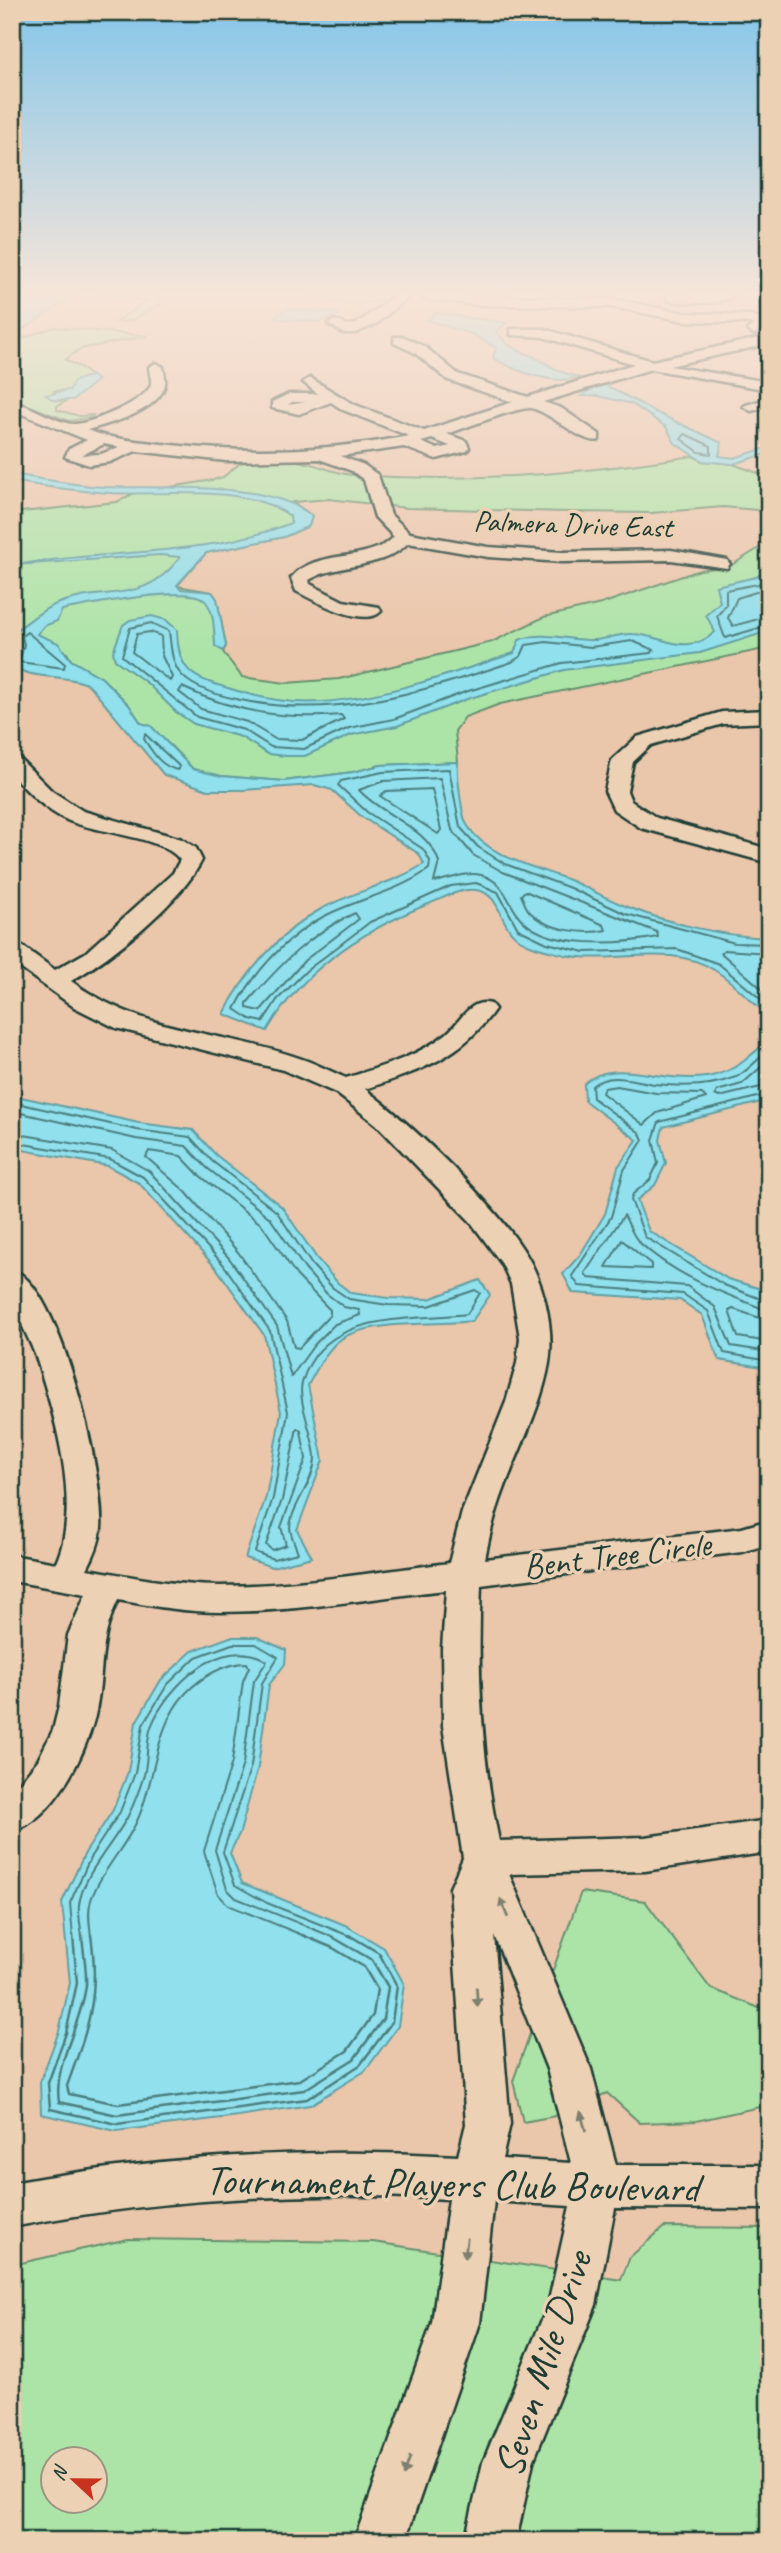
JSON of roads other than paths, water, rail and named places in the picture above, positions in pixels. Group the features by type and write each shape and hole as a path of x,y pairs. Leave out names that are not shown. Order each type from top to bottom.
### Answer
{"street":[{"path":"31,413 100,439 134,446 226,456 320,454 407,441 497,413"},
{"path":"71,430 121,413"},
{"path":"366,413 461,448 436,454 407,441"},
{"path":"557,413 567,417 593,437"},
{"path":"100,439 75,452 73,457 86,461 102,460 134,446"},
{"path":"320,454 358,468 372,478 379,510 404,537 380,552 312,571 300,578 302,587 326,602 372,611"},
{"name":"Palmera Drive East","path":"404,537 488,552 562,556 682,556 721,564"},
{"path":"769,716 714,719 644,741 624,760 616,791 622,805 649,823 769,856"},
{"path":"12,762 44,796 75,816 174,844 188,853 191,860 183,876 94,958 54,981"},
{"name":"Seven Mile Drive","path":"12,950 83,1002 125,1023 292,1064 345,1087 386,1118 498,1235 516,1262 533,1311 533,1363 522,1402 478,1512 464,1574 460,1649 463,1726 473,1808 483,1858 569,2069 592,2154 596,2188 572,2305 508,2462 490,2541"},
{"path":"345,1087 446,1048 471,1028 482,1009"},
{"path":"12,1279 30,1303 58,1378 84,1501 85,1526 79,1552 66,1577"},
{"name":"Bent Tree Circle","path":"12,1568 176,1596 274,1597 689,1547 742,1540 769,1532"},
{"path":"12,1816 40,1788 63,1752 76,1715 85,1637 93,1614 108,1586"},
{"path":"379,2541 456,2323 474,2180 488,2124 470,1888 483,1858 645,1854 769,1836"},
{"name":"Tournament Players Club Boulevard","path":"12,2205 158,2180 256,2174 386,2174 596,2188 699,2190 769,2186"}],"water":[{"path":"646,413 657,413 722,443 719,456 734,458 769,447 769,453 733,464 702,461 675,443 666,427"},
{"path":"12,474 103,487 242,492 293,504 312,516 309,526 284,537 206,553 177,585 180,589 212,592 217,599 226,646 223,651 215,646 210,608 203,599 193,595 135,597 62,610 57,621 44,626 37,634 58,643 71,660 102,678 129,705 141,723 151,726 193,769 221,776 284,781 353,772 381,765 458,762 460,794 467,825 487,846 528,866 662,919 716,932 769,938 769,1015 723,976 698,962 661,955 584,957 529,945 512,933 490,896 476,890 451,894 402,915 357,940 316,971 298,989 267,1031 224,1014 253,969 278,941 306,918 424,864 419,854 362,817 332,790 314,785 208,790 164,775 89,685 70,679 27,673 12,665 17,643 12,641 12,629 18,629 49,607 72,599 137,589 151,583 166,573 180,557 160,555 14,565 223,542 291,523 290,516 250,499 227,495 85,491 12,481"},
{"path":"769,568 769,631 700,653 564,670 467,699 397,726 351,735 305,756 268,754 241,737 194,724 176,712 147,683 115,660 113,652 123,625 130,620 152,616 166,620 177,630 181,656 190,672 197,677 276,700 345,700 419,683 514,653 519,640 528,637 595,640 633,634 684,644 704,640 715,632 706,615 720,602 716,586 756,577"},
{"path":"769,1031 769,1100 663,1127 660,1140 666,1163 655,1185 637,1200 649,1231 728,1279 758,1288 769,1297 769,1368 719,1360 702,1315 680,1300 573,1293 563,1274 580,1255 605,1214 618,1167 637,1140 585,1101 584,1084 599,1074 618,1071 682,1078 705,1077 728,1071 760,1048"},
{"path":"12,1095 139,1123 193,1130 216,1155 282,1207 318,1260 338,1283 351,1293 429,1299 480,1280 490,1295 472,1321 392,1325 362,1330 341,1339 325,1357 308,1385 323,1460 297,1530 312,1557 272,1567 245,1558 266,1497 281,1412 264,1335 217,1269 139,1183 108,1166 12,1148"},
{"path":"230,1637 257,1637 286,1650 285,1664 269,1685 258,1767 240,1832 230,1853 242,1883 345,1925 384,1948 404,1984 398,2026 365,2071 310,2105 116,2131 41,2114 40,2082 59,2031 70,1983 62,1902 85,1853 113,1810 128,1772 136,1722 161,1680 192,1651"}]}
